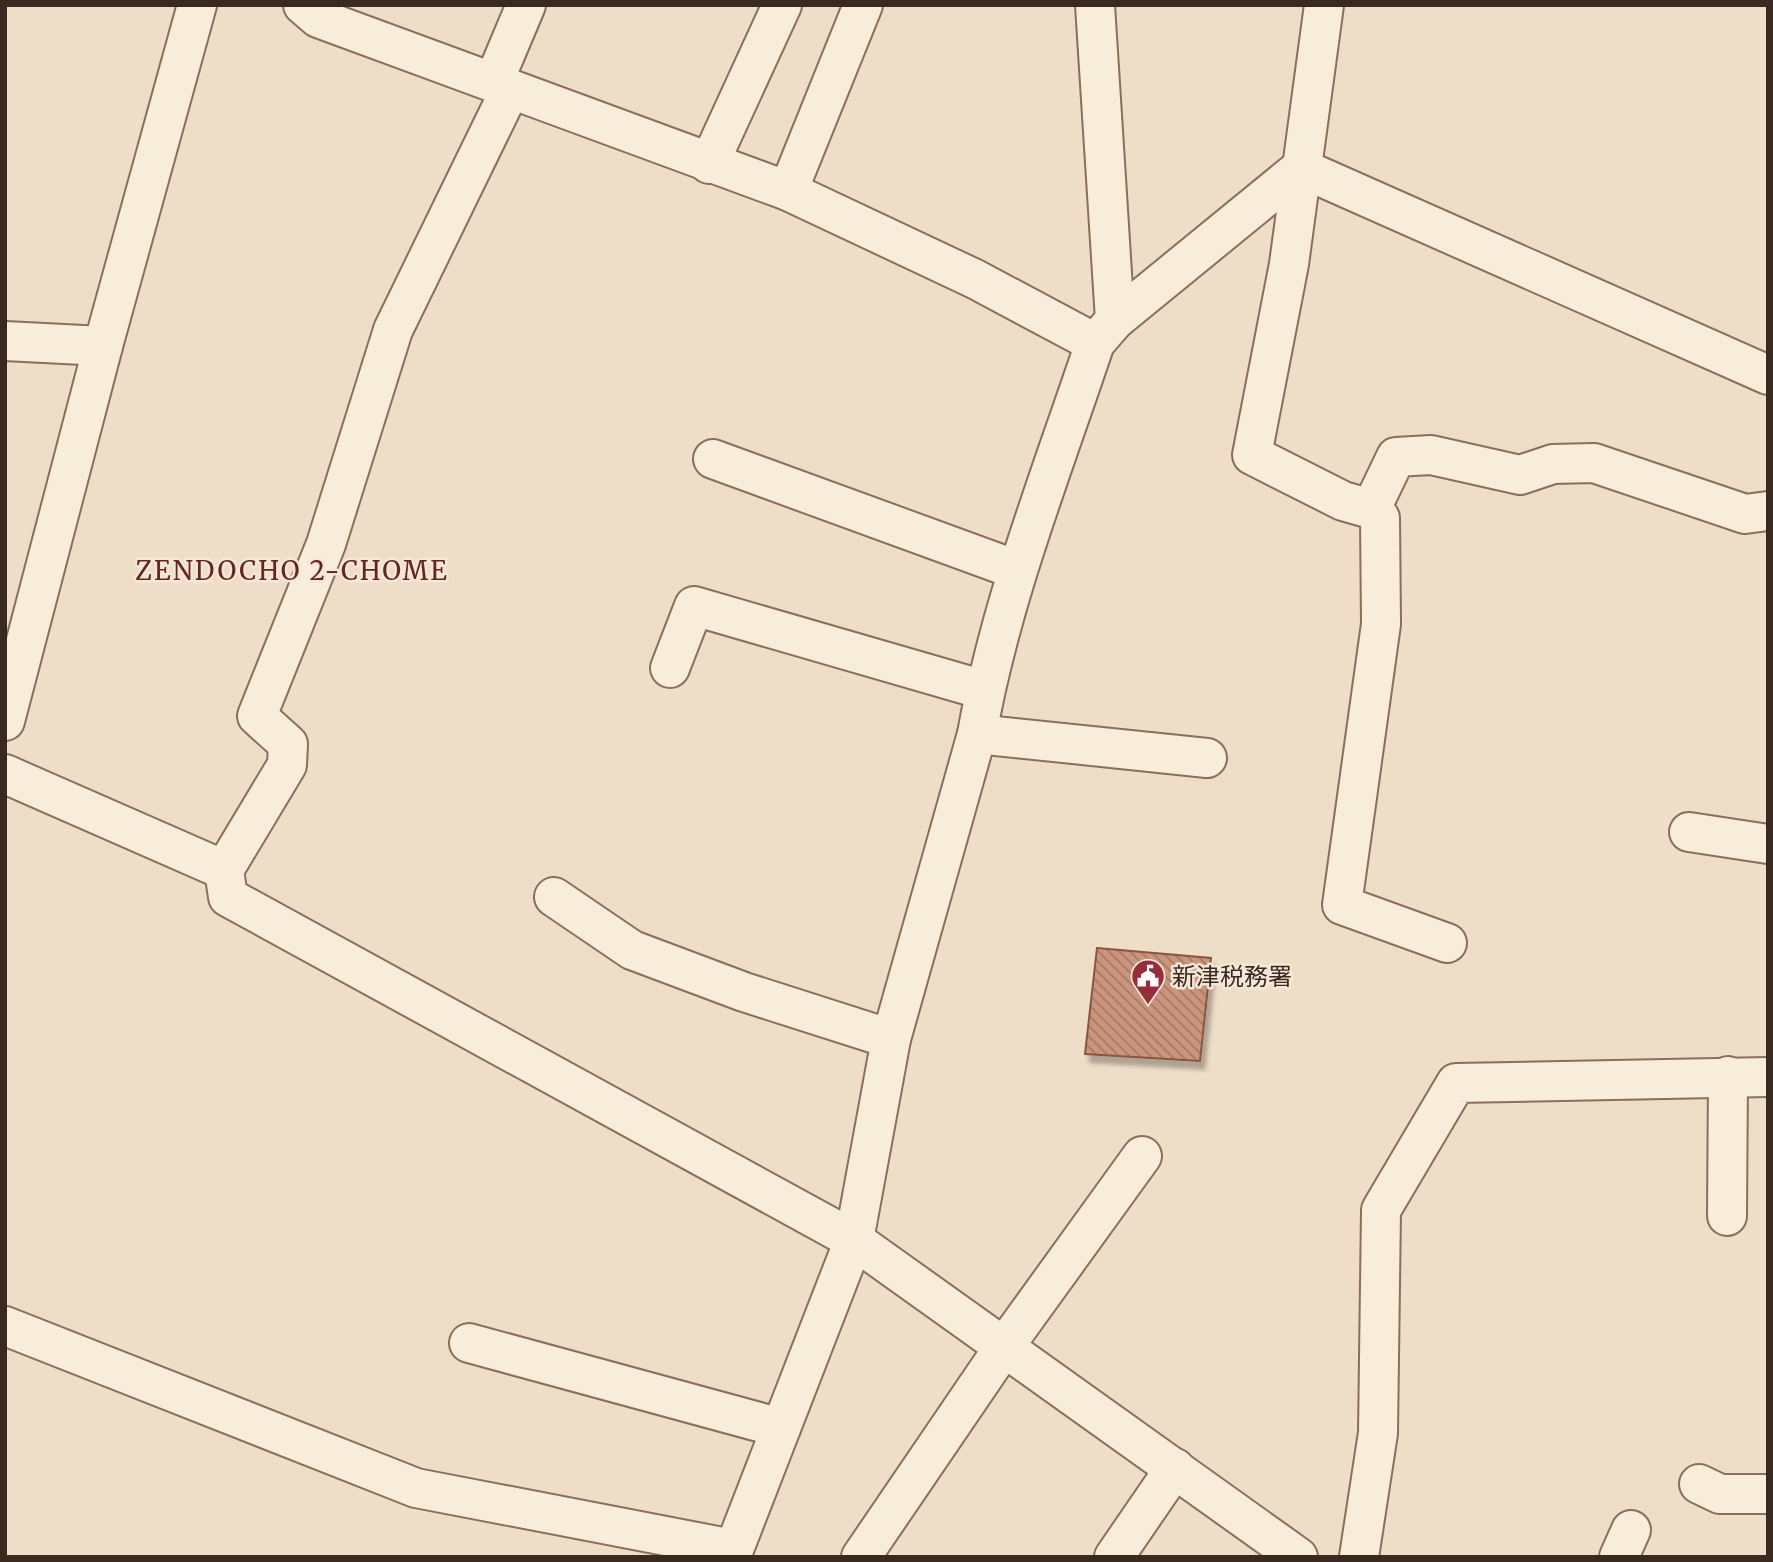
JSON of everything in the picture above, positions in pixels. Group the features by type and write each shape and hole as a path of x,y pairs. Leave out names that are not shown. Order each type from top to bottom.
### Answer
{"street":[{"path":"5,721 103,346 197,5"},
{"path":"303,5 318,18 788,191 975,279 1105,331"},
{"path":"526,5 502,86 393,330 326,544 257,716 288,744 286,765 223,870 228,897 854,1240 1298,1557"},
{"path":"709,164 782,5"},
{"path":"788,191 863,5"},
{"path":"5,1326 416,1488 732,1553 854,1240 891,1039 977,734 984,690 1017,570 1105,331 1096,5"},
{"path":"1324,5 1289,264 1252,455 1343,501 1371,509 1380,518 1381,624 1342,905 1447,943"},
{"path":"1105,331 1301,169"},
{"path":"1301,169 1768,375"},
{"path":"5,341 103,346"},
{"path":"1371,509 1396,457 1431,455 1520,475 1553,464 1594,463 1745,514 1768,511"},
{"path":"713,459 1017,570"},
{"path":"670,667 694,606 984,690"},
{"path":"977,734 1207,758"},
{"path":"5,774 223,870"},
{"path":"1689,831 1768,844"},
{"path":"554,897 632,950 744,992 891,1039"},
{"path":"1727,1216 1728,1076"},
{"path":"1359,1557 1378,1433 1381,1210 1456,1083 1768,1077"},
{"path":"862,1557 1004,1347 1142,1156"},
{"path":"469,1343 781,1429"},
{"path":"1114,1557 1175,1468"},
{"path":"1699,1484 1720,1494 1768,1494"}],"building":[{"name":"新津税務署","path":"1097,948 1211,958 1200,1061 1085,1054"}],"place":[{"name":"新津税務署","path":"1148,1006"}],"district":[{"name":"ZENDOCHO 2-CHOME","path":"292,570"}]}
